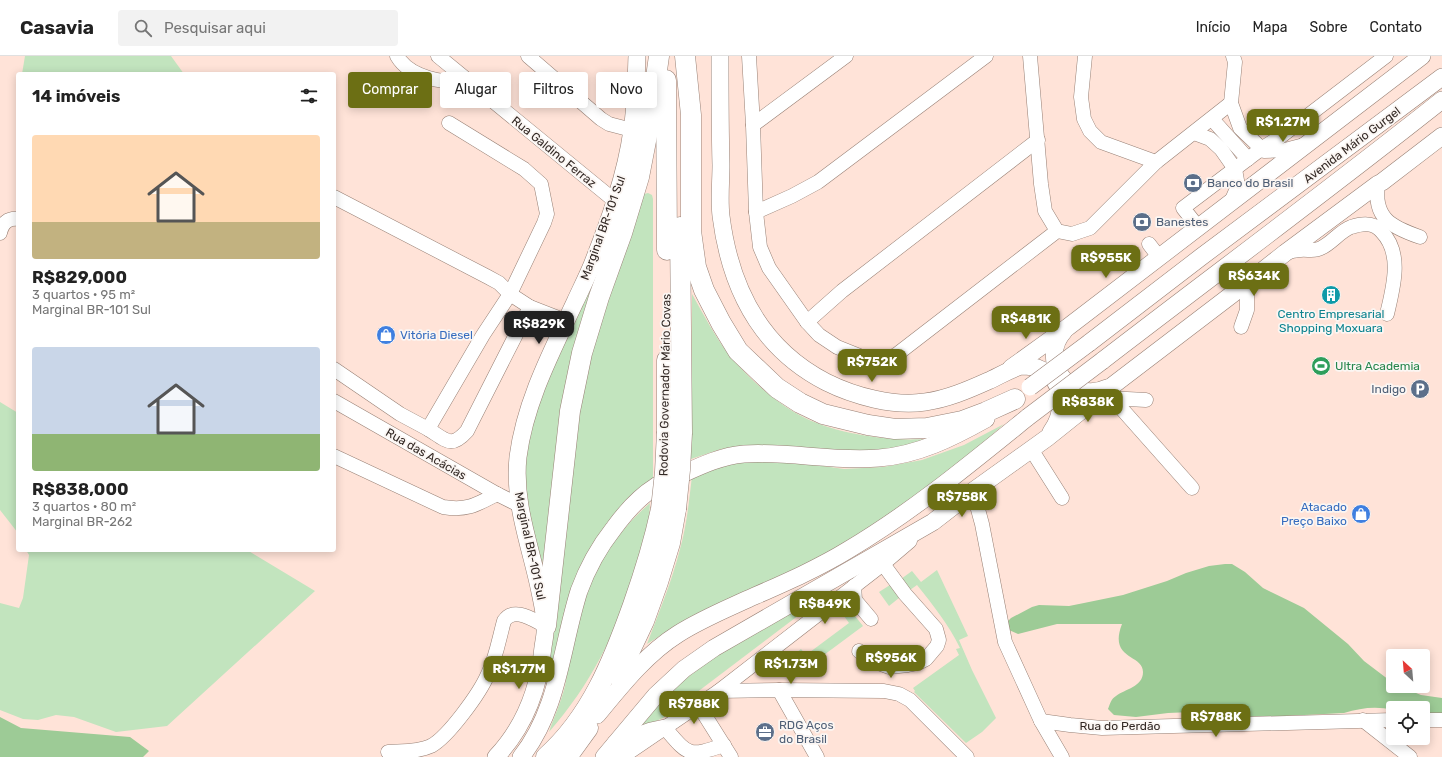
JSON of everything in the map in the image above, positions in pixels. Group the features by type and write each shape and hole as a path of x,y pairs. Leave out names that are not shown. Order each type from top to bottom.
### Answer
{"highway":[{"path":"546,626 570,411 582,353 639,177 650,120 659,56"},
{"name":"Rodovia Governador Mário Covas","path":"546,757 565,738 585,711 601,684 613,659 655,538 668,509 680,470 674,432 665,56"},
{"name":"Rodovia Governador Mário Covas","path":"674,432 680,56"},
{"path":"685,56 690,115 691,231 696,267 704,290 721,323 738,351 777,388 800,403 823,414 868,425 895,428 927,428 962,421 986,412 1022,393"},
{"name":"Rodovia Governador Mário Covas","path":"567,757 597,714 644,621 670,543 668,509"}],"main road":[{"name":"Marginal BR-101 Sul","path":"496,757 507,746 521,724 534,692 542,658 546,626 541,593 519,505 518,458 525,419 538,383 592,266 615,201 625,167 632,130 637,56"},
{"path":"720,56 721,215 730,257 740,291 758,324 783,352 806,370 837,388 880,401 902,403 924,402 945,398 1021,366 1031,366 1042,370 1051,377 1058,386 1062,408 1054,428 1047,438"},
{"path":"999,375 1017,364 1068,327 1422,56"},
{"name":"Avenida Mário Gurgel","path":"520,757 538,732 549,707 557,683 579,591 588,569 614,528 632,506 656,486 721,458 744,454 794,455 840,459 880,458 919,451 955,436 985,419 1022,393 1442,77"},
{"name":"Avenida Mário Gurgel","path":"597,714 637,669 677,634 710,616 807,572 847,551 888,525 968,465 1213,275 1358,166 1442,100"},
{"path":"619,750 656,695 684,669 714,648 933,522 973,491 1047,438 1097,397 1248,283 1285,253 1442,136"},
{"path":"1068,327 1060,336 1055,348 1054,360 1061,377 1065,382 1076,389 1088,392 1100,391 1112,386"},
{"path":"604,757 619,750 650,731 665,728"}],"street":[{"path":"397,56 411,71 440,80"},
{"name":"Rua Galdino Ferraz","path":"438,56 457,72"},
{"path":"528,56 601,119 609,124 632,130"},
{"path":"749,56 756,212 760,247 769,268 807,322 819,335 837,346 862,357 881,360 896,355 1057,231"},
{"path":"753,125 846,56"},
{"path":"756,212 787,199 818,182 986,56"},
{"path":"1030,56 1041,184 1045,211 1057,231 1072,234 1090,228 1156,162 1231,103"},
{"path":"1085,56 1081,97 1084,119 1090,131 1101,142 1156,162"},
{"path":"1233,56 1235,62 1231,103 1240,128 1264,151 1278,144 1386,56"},
{"name":"Rua Galdino Ferraz","path":"501,108 615,201"},
{"path":"1212,119 1248,159"},
{"path":"428,429 483,335 510,294 547,214 541,184 524,169 449,123"},
{"path":"1194,133 1210,139 1221,149 1235,169 1238,186 1231,202"},
{"path":"807,322 848,286 1038,140"},
{"path":"1278,144 1285,150 1304,145"},
{"path":"1268,173 1278,144"},
{"path":"1198,227 1183,208 1261,149"},
{"path":"1378,184 1376,200 1377,205 1385,219 1400,229 1420,237"},
{"path":"336,198 499,283 510,294 530,306 566,321"},
{"path":"0,233 4,224 9,220 16,219"},
{"path":"1285,253 1300,250 1311,251 1322,248 1351,227 1368,224 1375,225 1387,237 1394,258 1394,284 1387,314"},
{"path":"1149,244 1159,257"},
{"path":"1241,327 1247,310 1248,283"},
{"path":"336,370 400,414 448,441 453,442 460,439 467,431 530,306"},
{"path":"1097,397 1146,400"},
{"path":"1097,397 1121,408 1192,488"},
{"name":"Rua das Acácias","path":"336,402 519,505"},
{"path":"1031,449 1062,498"},
{"path":"336,457 443,506 457,509 476,505 497,494"},
{"path":"973,491 982,524 1005,642 1041,721 1062,757"},
{"path":"724,745 701,753 691,752 683,748 665,728 719,691 883,564 933,522"},
{"path":"859,651 873,661 888,667 908,665 918,663 926,659 937,646 939,640 936,629 905,594 883,564"},
{"path":"854,586 856,602 871,619"},
{"path":"388,752 415,750 430,746 443,737 470,703 488,675 504,621 507,617 513,614 520,614 546,626"},
{"path":"779,690 817,757"},
{"path":"719,691 884,691 899,694 910,700 965,756"},
{"path":"699,706 731,757"},
{"path":"1363,720 1410,757"},
{"name":"Rua do Perdão","path":"1041,721 1070,726 1102,728 1386,720"},
{"path":"1430,720 1442,720"}],"green space":[{"path":"25,56 171,56 183,72 22,72"},
{"path":"648,193 652,195 653,199 653,479 627,499 592,545 572,588 546,687 576,412 589,356 644,194"},
{"path":"599,267 542,564 527,515 524,458 532,422 543,387"},
{"path":"692,294 715,334 730,356 760,387 794,412 817,423 857,434 896,439 936,439 880,452 746,446 721,449 691,459"},
{"path":"0,402 16,412 16,530 0,510"},
{"path":"1004,424 964,460 885,517 844,544 804,566 676,626 647,644 677,561 686,522 692,476 724,464 746,462 795,462 844,469 883,467 922,460 964,445"},
{"path":"650,503 649,529 646,542 619,618 589,677 564,714 549,732 565,686 571,650 579,618 592,581 610,547 635,517"},
{"path":"27,552 250,552 315,591 167,726 116,732 74,717 56,715 38,720 23,719 0,710 0,603 19,608 23,598 29,555"},
{"path":"1232,564 1245,572 1263,588 1304,608 1348,644 1364,661 1386,678 1386,693 1416,693 1442,698 1442,719 1430,716 1430,701 1386,701 1386,709 1368,708 1344,713 1222,719 1208,713 1192,712 1136,717 1114,715 1108,709 1114,697 1137,684 1142,677 1143,672 1142,666 1127,655 1119,644 1122,624 1057,624 1018,634 1009,630 1004,625 1011,618 1032,607 1039,605 1069,606 1123,595 1209,566"},
{"path":"937,570 968,636 959,640 996,718 982,732 966,743 914,692 915,691 913,688 959,655 956,649 960,648 956,640 935,608 917,585 910,590 901,579 912,571 921,582"},
{"path":"844,581 663,718 629,733 680,683 708,662 744,637"},
{"path":"890,585 899,598 889,606 879,592"},
{"path":"851,611 863,626 801,672 790,658 801,649 806,655 849,623 844,616"},
{"path":"0,717 21,728 130,737 149,751 143,757 0,757"}],"place":[{"name":"Banco do Brasil","path":"1193,183"},
{"name":"Banestes","path":"1142,222"},
{"name":"Centro Empresarial Shopping Moxuara","path":"1331,295"},
{"name":"Vitória Diesel","path":"386,335"},
{"name":"Ultra Academia","path":"1321,366"},
{"name":"Indigo","path":"1420,389"},
{"name":"Atacado Preço Baixo","path":"1361,514"},
{"name":"RDG Aços do Brasil","path":"765,732"}]}
